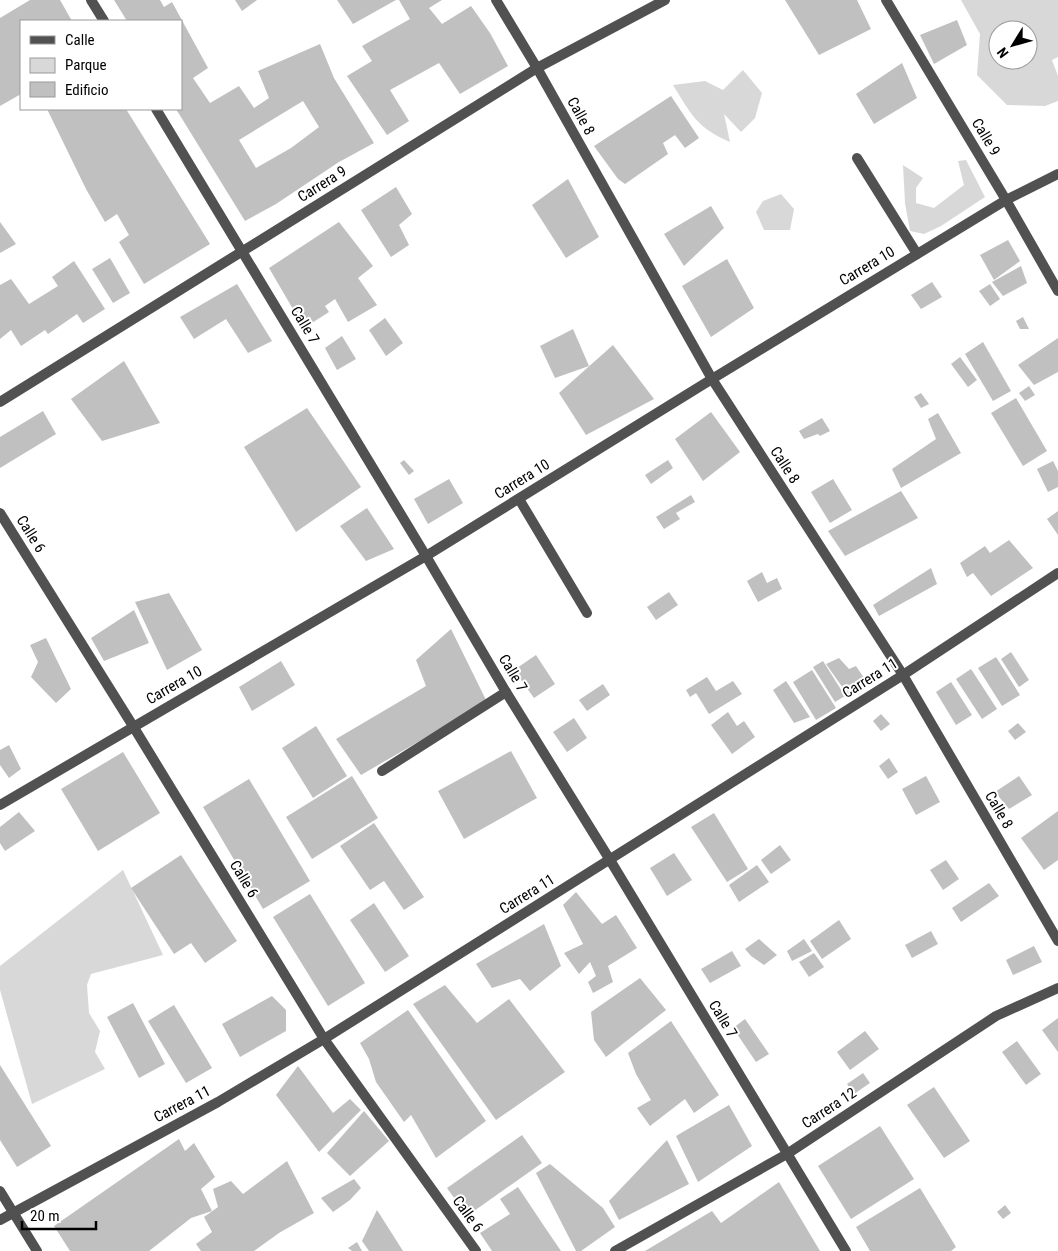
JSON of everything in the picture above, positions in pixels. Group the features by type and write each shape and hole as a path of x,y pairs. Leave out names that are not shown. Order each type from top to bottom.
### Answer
{"street":[{"path":"91,0 103,20"},
{"name":"Calle 8","path":"496,0 537,68 712,378 903,675 1058,942"},
{"name":"Carrera 9","path":"0,402 537,68 666,0"},
{"name":"Calle 9","path":"886,0 1006,200 1058,291"},
{"name":"Calle 7","path":"157,110 506,692 610,860 846,1251"},
{"path":"856,158 917,254"},
{"name":"Carrera 10","path":"0,805 426,556 712,378 1006,200 1058,174"},
{"path":"519,499 587,613"},
{"name":"Calle 6","path":"0,513 133,726 324,1039 476,1251"},
{"name":"Carrera 11","path":"0,1220 218,1102 324,1039 903,675 1058,573"},
{"path":"382,771 506,692"},
{"name":"Carrera 12","path":"615,1251 787,1154 996,1016 1058,988"},
{"path":"0,1190 37,1251"}],"green space":[{"path":"961,0 1058,0 1058,57 1052,60 1058,76 1058,101 1045,106 1007,105 977,75 980,34"},
{"path":"743,70 762,93 755,118 741,132 724,114 730,142 710,131 696,119 673,85 705,81 723,90"},
{"path":"966,160 985,197 941,226 924,234 910,231 905,203 903,165 923,178 916,188 916,203 934,208 964,185 958,161"},
{"path":"781,194 794,209 790,230 764,230 756,212 763,201"},
{"path":"123,870 163,955 91,974 87,985 89,1013 100,1031 95,1052 105,1069 32,1104 0,990 0,966"}],"building":[{"path":"30,0 60,0 71,20 20,20 20,95 0,106 0,18"},
{"path":"114,0 160,0 164,7 172,2 182,20 126,20"},
{"path":"235,0 257,0 242,11"},
{"path":"337,0 396,0 353,24"},
{"path":"399,0 442,0 429,8 442,24 471,6 490,33 508,66 460,94 439,63 390,90 409,121 387,135 347,76 372,61 362,46 410,19"},
{"path":"785,0 857,0 871,29 819,55"},
{"path":"182,20 208,68 193,78 210,103 239,86 254,108 269,98 258,71 320,44 334,78 374,143 339,162 276,204 245,221 177,110 182,110","holes":["303,101 319,127 291,148 256,168 239,140"]},
{"path":"957,20 967,45 934,64 920,35"},
{"path":"902,63 917,98 874,124 856,94"},
{"path":"671,96 699,138 685,148 675,135 663,143 668,154 625,184 618,179 594,146"},
{"path":"47,110 127,110 210,244 144,284 119,242 129,235 117,214 105,222 86,189"},
{"path":"568,179 599,237 566,258 532,205"},
{"path":"396,187 412,214 399,225 409,245 391,257 361,210"},
{"path":"711,206 724,228 684,266 664,234"},
{"path":"0,222 16,244 0,253"},
{"path":"339,222 373,266 358,278 377,305 348,322 335,299 325,306 329,312 304,328 269,268"},
{"path":"1008,240 1020,261 994,280 980,255"},
{"path":"110,258 130,293 113,303 92,269"},
{"path":"727,259 754,308 711,337 682,286"},
{"path":"74,261 105,309 83,323 77,314 48,334 45,330 21,346 11,330 0,339 0,285 11,279 29,304 58,286 52,277"},
{"path":"1021,266 1027,283 1003,296 992,282"},
{"path":"932,282 942,297 921,309 911,295"},
{"path":"237,284 272,341 248,353 226,319 194,339 180,317"},
{"path":"990,284 1000,299 990,306 979,291"},
{"path":"1023,317 1029,329 1020,329 1016,321"},
{"path":"385,318 403,343 386,356 369,330"},
{"path":"573,329 589,366 555,378 540,346"},
{"path":"342,336 356,359 337,370 325,348"},
{"path":"1058,338 1058,372 1034,385 1018,365"},
{"path":"983,342 1011,391 993,401 965,354"},
{"path":"613,345 654,399 586,435 559,393"},
{"path":"960,357 977,380 968,387 951,364"},
{"path":"124,361 160,423 102,441 71,399"},
{"path":"1029,386 1035,395 1025,401 1019,393"},
{"path":"921,393 929,404 921,408 914,397"},
{"path":"1016,398 1047,451 1023,466 991,413"},
{"path":"307,408 361,487 296,532 244,447"},
{"path":"43,411 56,434 0,468 0,437"},
{"path":"711,412 740,452 703,481 675,439"},
{"path":"938,413 961,453 901,488 892,469 936,439 928,419"},
{"path":"822,418 830,431 820,436 818,434 804,439 799,431"},
{"path":"404,460 414,471 409,475 400,463"},
{"path":"668,460 673,468 651,484 645,475"},
{"path":"1053,461 1058,471 1058,487 1048,492 1037,469"},
{"path":"449,479 463,503 428,524 414,499"},
{"path":"833,479 852,510 830,523 811,492"},
{"path":"901,491 918,518 845,556 828,531"},
{"path":"691,495 695,502 676,513 680,519 664,529 656,517"},
{"path":"367,508 394,549 366,561 340,526"},
{"path":"1058,511 1058,535 1047,519"},
{"path":"1009,540 1033,568 991,596 973,573 967,577 960,563 985,546 990,553"},
{"path":"931,568 937,584 879,616 873,605"},
{"path":"762,572 767,583 777,578 782,589 758,602 747,581"},
{"path":"669,592 678,605 656,620 647,607"},
{"path":"169,593 202,650 167,670 135,602"},
{"path":"134,610 149,643 104,661 91,638"},
{"path":"451,629 487,702 361,775 336,739 426,686 416,660"},
{"path":"46,638 71,689 56,703 31,677 38,662 30,645"},
{"path":"1011,652 1029,680 1019,687 1001,659"},
{"path":"536,655 555,684 534,698 514,670"},
{"path":"996,657 1020,695 1002,706 978,668"},
{"path":"839,658 849,669 856,666 868,684 850,698 826,664"},
{"path":"281,661 295,685 252,711 239,687"},
{"path":"823,661 845,696 835,702 813,667"},
{"path":"971,669 997,709 982,719 956,679"},
{"path":"812,670 836,708 816,720 793,682"},
{"path":"707,677 716,691 733,681 742,694 709,714 696,693 690,697 686,690"},
{"path":"786,681 810,717 794,723 773,690"},
{"path":"951,682 972,715 956,725 936,692"},
{"path":"603,684 610,695 587,711 579,700"},
{"path":"728,712 737,726 744,721 755,737 732,754 711,725"},
{"path":"881,714 890,724 881,731 873,721"},
{"path":"574,718 587,738 567,752 553,732"},
{"path":"1018,723 1026,732 1015,740 1008,731"},
{"path":"316,726 347,776 313,798 282,748"},
{"path":"9,745 21,769 9,778 0,765 0,750"},
{"path":"511,751 537,798 464,839 438,791"},
{"path":"123,752 160,813 98,851 61,789"},
{"path":"889,758 898,772 888,779 879,766"},
{"path":"352,776 378,818 312,859 286,817"},
{"path":"926,776 940,802 916,815 902,789"},
{"path":"1019,776 1032,795 1009,809 995,792"},
{"path":"249,779 310,881 263,909 203,807"},
{"path":"1058,811 1058,860 1044,870 1021,838"},
{"path":"19,812 35,831 5,851 0,843 0,827"},
{"path":"714,813 748,869 727,882 691,827"},
{"path":"374,823 424,897 404,910 384,881 370,890 340,846"},
{"path":"780,845 791,860 771,874 761,860"},
{"path":"674,853 692,880 667,896 650,868"},
{"path":"181,855 237,941 205,963 191,943 174,954 131,888"},
{"path":"946,860 959,879 943,890 930,870"},
{"path":"757,865 769,882 739,902 729,885"},
{"path":"989,883 999,896 961,922 952,908"},
{"path":"576,892 602,924 616,915 637,948 608,966 613,982 593,993 588,982 596,976 590,962 579,974 564,953 583,944 563,905"},
{"path":"310,894 365,983 328,1006 273,917"},
{"path":"374,903 409,956 385,972 350,920"},
{"path":"839,920 851,939 822,959 810,941"},
{"path":"544,924 561,966 530,991 520,979 492,988 476,964"},
{"path":"931,931 938,944 912,958 905,945"},
{"path":"759,939 777,955 764,965 745,949"},
{"path":"804,939 812,951 792,961 787,951"},
{"path":"1034,946 1042,962 1013,975 1006,960"},
{"path":"732,951 741,966 710,983 701,969"},
{"path":"814,953 824,967 809,977 799,962"},
{"path":"640,978 666,1010 606,1057 594,1040 591,1012"},
{"path":"445,985 477,1023 509,999 565,1072 496,1120 413,1004"},
{"path":"272,996 286,1010 286,1031 240,1057 222,1024"},
{"path":"133,1003 165,1064 139,1078 107,1017"},
{"path":"174,1005 212,1068 186,1083 148,1021"},
{"path":"719,1005 731,1023 723,1028 711,1010"},
{"path":"408,1010 486,1121 436,1158 411,1115 404,1122 376,1082 369,1059 360,1043"},
{"path":"1058,1018 1058,1052 1042,1030"},
{"path":"745,1019 769,1054 756,1062 733,1028"},
{"path":"671,1021 719,1095 694,1113 685,1099 650,1126 637,1108 651,1100 636,1074 628,1053"},
{"path":"865,1031 879,1049 850,1070 837,1052"},
{"path":"1017,1041 1041,1074 1026,1085 1002,1052"},
{"path":"0,1065 51,1146 17,1167 0,1140"},
{"path":"298,1066 333,1113 350,1099 361,1110 319,1152 276,1095"},
{"path":"863,1073 870,1083 854,1094 847,1084"},
{"path":"934,1087 970,1141 944,1158 907,1105"},
{"path":"729,1105 752,1146 698,1182 676,1136"},
{"path":"364,1111 389,1141 350,1176 327,1153"},
{"path":"880,1126 914,1179 851,1219 818,1166"},
{"path":"522,1135 542,1163 467,1216 447,1188"},
{"path":"179,1139 185,1151 194,1143 215,1177 201,1189 212,1211 191,1218 149,1251 70,1251 54,1226"},
{"path":"667,1140 689,1184 619,1220 609,1201"},
{"path":"287,1161 314,1213 279,1233 254,1251 201,1251 196,1244 212,1232 204,1217 218,1207 213,1189 231,1181 243,1194"},
{"path":"550,1164 603,1208 615,1227 581,1251 576,1251 536,1173"},
{"path":"354,1179 361,1188 350,1200 333,1212 321,1198"},
{"path":"779,1182 820,1251 645,1251 712,1211 721,1223"},
{"path":"518,1187 561,1251 492,1251 480,1233 510,1214 500,1199"},
{"path":"920,1188 956,1247 951,1251 870,1251 856,1227"},
{"path":"1005,1205 1011,1213 1003,1219 997,1212"},
{"path":"377,1210 403,1251 369,1251 362,1241"},
{"path":"357,1242 362,1251 352,1251 348,1248"}]}
